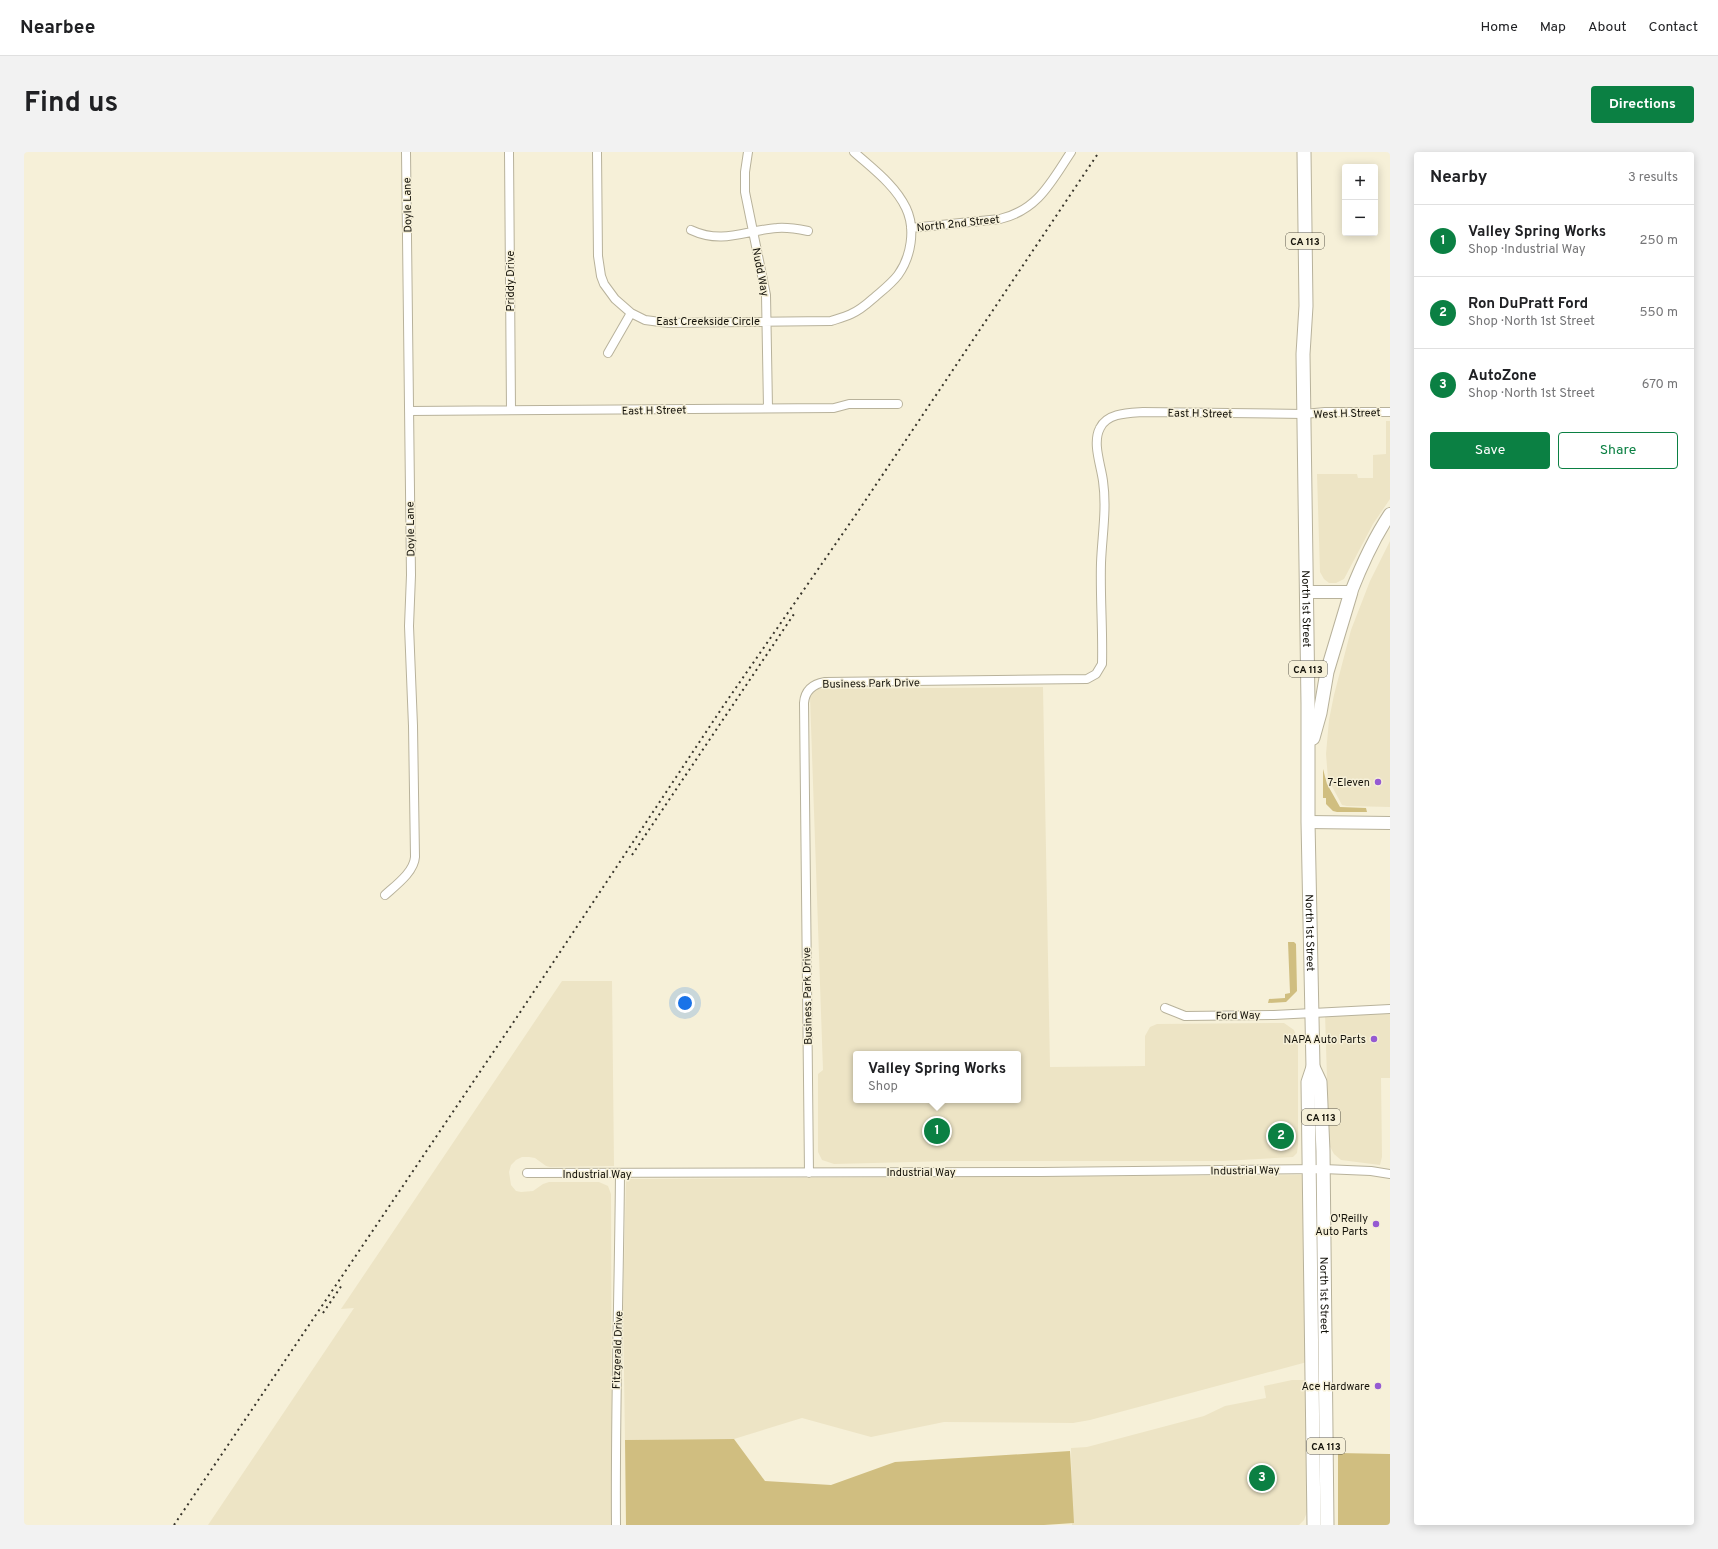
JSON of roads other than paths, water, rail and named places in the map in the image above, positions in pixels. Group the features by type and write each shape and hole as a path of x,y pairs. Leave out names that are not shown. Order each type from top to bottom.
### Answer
{"main road":[{"name":"North 1st Street","path":"1304,152 1306,306 1303,354 1308,822 1313,1067 1308,1082 1316,1169 1327,1525"},
{"path":"1308,754 1320,713 1328,672 1351,592"},
{"name":"North 1st Street","path":"1314,1525 1316,1169"}],"street":[{"name":"Doyle Lane","path":"385,895 410,871 414,865 415,857 413,726 409,626 411,575 406,152"},
{"name":"Priddy Drive","path":"509,152 511,410"},
{"name":"East Creekside Circle","path":"597,152 598,256 601,276 604,284 615,299 631,313 646,320 657,322 830,321 850,315 861,309 897,276 904,266 910,248 911,228 907,209 894,188 854,152"},
{"name":"Nudd Way","path":"748,152 745,172 745,192 766,289 768,408"},
{"name":"North 2nd Street","path":"911,228 1000,219 1014,215 1032,204 1042,195 1071,152"},
{"path":"691,230 700,234 718,236 736,236 777,228 808,231"},
{"path":"608,353 631,313"},
{"name":"East H Street","path":"409,411 582,411 834,408 849,404 898,404"},
{"name":"East H Street","path":"1100,426 1106,419 1123,414 1143,412 1304,414"},
{"name":"West H Street","path":"1304,414 1325,412 1390,412"},
{"name":"Business Park Drive","path":"809,1173 804,697 812,686 826,682 1087,679 1096,674 1102,664 1101,566 1105,509 1105,495 1096,442 1096,436 1100,426"},
{"path":"1306,592 1351,592 1366,558 1390,514"},
{"path":"1308,822 1390,823"},
{"name":"Ford Way","path":"1165,1008 1185,1016 1274,1015 1390,1009"},
{"name":"Industrial Way","path":"527,1173 620,1174 1316,1169 1359,1170 1390,1174"},
{"name":"Fitzgerald Drive","path":"616,1525 616,1393 619,1332 620,1174"}],"railway":[{"path":"174,1525 517,1017 724,705 857,513 1099,152"},
{"path":"632,855 794,614"},
{"path":"323,1313 342,1285"}],"place":[{"name":"7-Eleven","path":"1378,782"},
{"name":"NAPA Auto Parts","path":"1374,1039"},
{"name":"Valley Spring Works","path":"937,1131"},
{"name":"Ron DuPratt Ford","path":"1281,1136"},
{"name":"O'Reilly Auto Parts","path":"1376,1224"},
{"name":"Ace Hardware","path":"1378,1386"},
{"name":"AutoZone","path":"1262,1478"}]}
